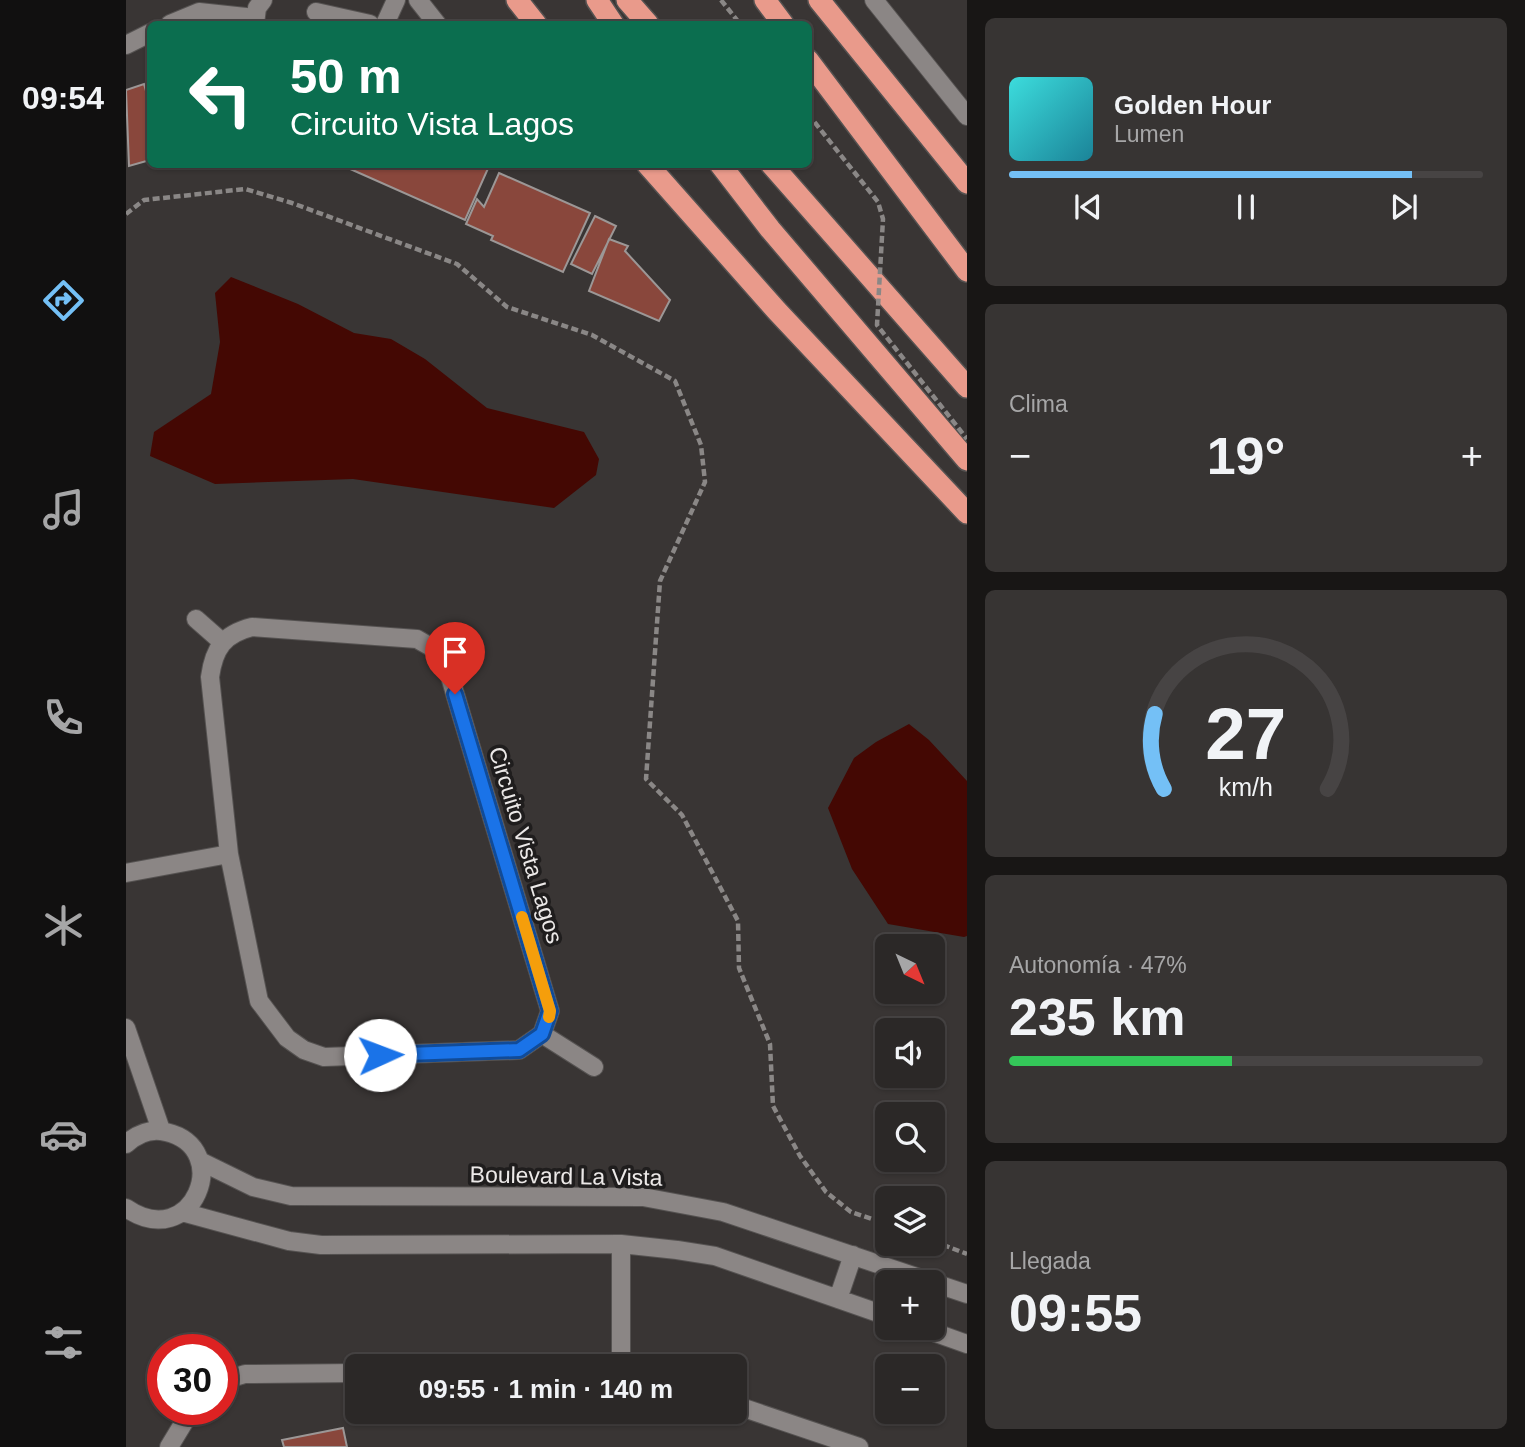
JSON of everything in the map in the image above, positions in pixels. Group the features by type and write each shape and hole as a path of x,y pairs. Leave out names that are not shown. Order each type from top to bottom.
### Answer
{"highway":[{"path":"517,0 534,21"},
{"path":"597,0 611,21"},
{"path":"627,0 645,21"},
{"path":"765,0 781,21"},
{"path":"819,0 967,183"},
{"path":"812,65 967,271"},
{"path":"651,168 777,311 967,513"},
{"path":"723,168 770,229 967,460"},
{"path":"775,168 967,387"}],"street":[{"path":"175,21 199,6 255,21 263,0"},
{"path":"386,21 396,0"},
{"path":"418,0 435,21"},
{"path":"874,0 967,117"},
{"path":"314,12 356,21"},
{"path":"126,45 147,34"},
{"path":"196,619 221,641"},
{"path":"457,638 438,651 417,639 252,627 237,631 221,641 212,659 210,677 229,854 259,1001 287,1038 304,1050 324,1057 519,1050 542,1034 594,1067"},
{"name":"Circuito Vista Lagos","path":"438,651 447,667 550,1011 542,1034"},
{"path":"126,873 229,854"},
{"path":"126,1028 161,1130 147,1131 126,1144"},
{"name":"Boulevard La Vista","path":"161,1130 185,1140 200,1161 253,1188 291,1196 643,1197 723,1212 967,1294"},
{"path":"126,1208 152,1220 168,1219 182,1212 200,1189 200,1161"},
{"path":"182,1212 289,1241 321,1245 621,1244 715,1256 875,1312"},
{"path":"621,1244 621,1354"},
{"path":"838,1299 853,1255"},
{"path":"945,1336 967,1344"},
{"path":"238,1376 345,1373"},
{"path":"747,1409 859,1447"},
{"path":"169,1447 182,1425"}],"path":[{"path":"721,0 738,21"},
{"path":"812,119 878,202 883,219 877,325 967,439"},
{"path":"126,214 144,200 234,190 245,190 292,203 457,264 506,307 592,335 675,381 701,445 705,482 660,581 646,779 682,815 738,921 739,968 770,1045 773,1106 800,1156 826,1192 851,1212 875,1220"},
{"path":"945,1246 967,1254"}],"shaded area":[{"path":"231,277 298,304 354,333 391,339 425,359 487,408 584,432 599,459 596,475 554,508 353,479 215,484 150,456 154,432 211,394 220,342 215,293"},
{"path":"909,724 929,740 967,781 967,936 964,937 888,924 852,869 828,808 854,758"}],"building":[{"path":"144,84 147,91 147,161 129,166 126,90"},
{"path":"348,168 488,168 465,220"},
{"path":"499,173 590,213 563,272 491,240 493,236 466,224 477,199 484,207"},
{"path":"595,216 616,226 592,274 571,264"},
{"path":"609,239 628,246 625,251 670,300 659,321 589,291"},
{"path":"343,1428 347,1447 284,1447 282,1440"}],"slow traffic":[{"path":"522,917 550,1011 549,1017"}],"route":[{"path":"380,1055 519,1050 542,1034 548,1023 550,1011 455,694"}]}
